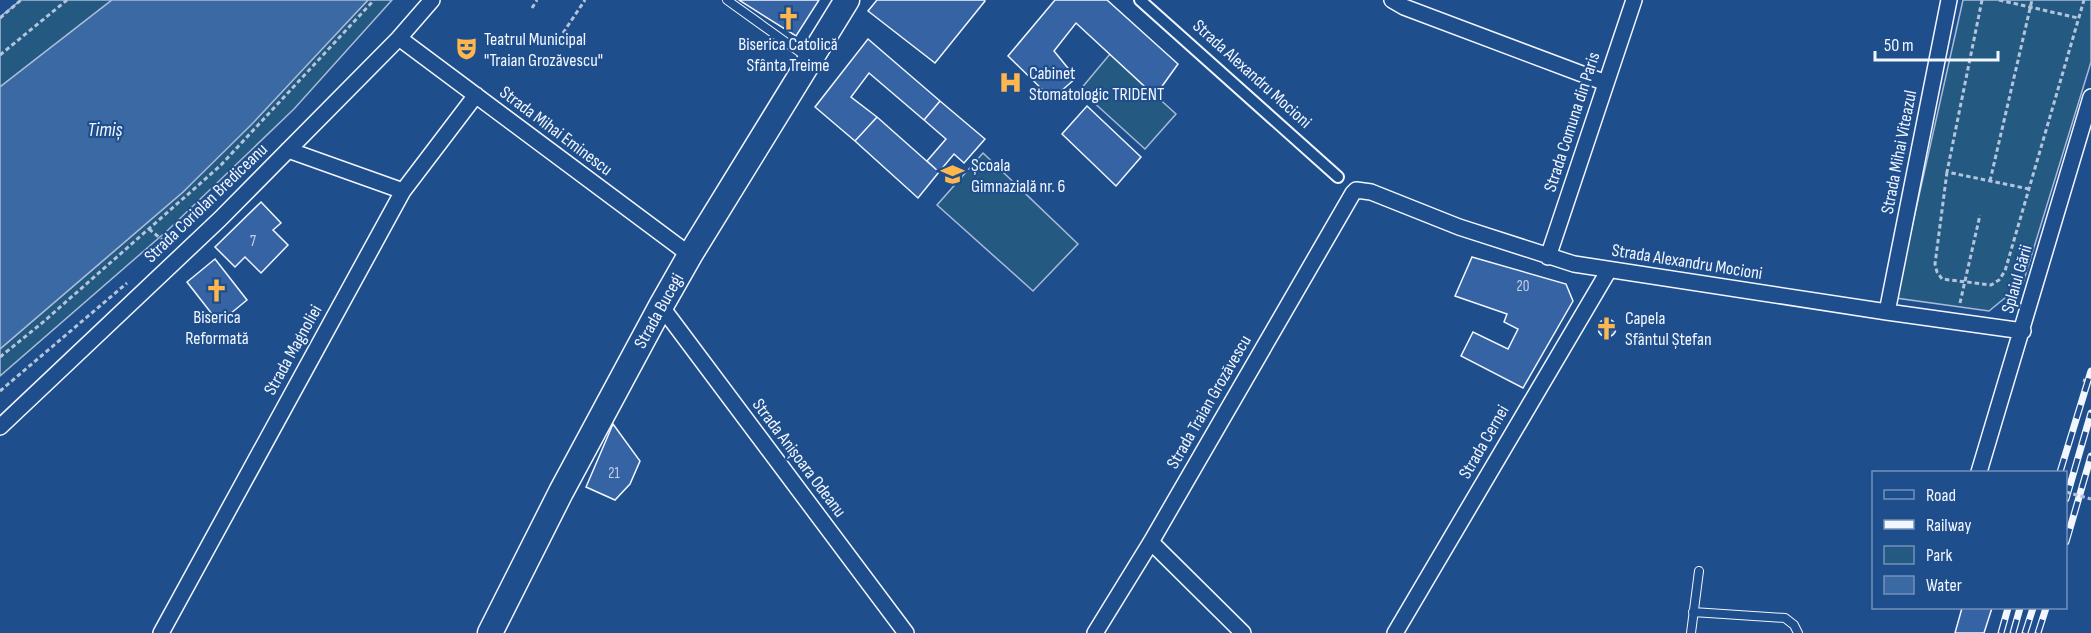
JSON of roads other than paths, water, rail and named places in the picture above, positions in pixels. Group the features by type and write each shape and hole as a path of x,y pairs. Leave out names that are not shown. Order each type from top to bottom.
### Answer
{"main road":[{"name":"Strada Bucegi","path":"490,633 561,492 661,306 847,0"}],"street":[{"name":"Strada Coriolan Brediceanu","path":"0,427 220,219 399,38 432,0"},
{"name":"Strada Alexandru Mocioni","path":"1140,0 1338,177"},
{"path":"1392,0 1404,7 1606,83"},
{"name":"Strada Comuna din Paris","path":"1548,257 1634,0"},
{"name":"Strada Mihai Viteazul","path":"1887,312 1949,0"},
{"name":"Strada Mihai Eminescu","path":"399,38 690,255"},
{"name":"Strada Magnoliei","path":"161,633 403,191 476,95"},
{"name":"Splaiul Gării","path":"1979,471 2023,331 2091,97"},
{"path":"288,150 403,191"},
{"name":"Strada Alexandru Mocioni","path":"1356,190 1371,192 1459,227 1574,264 2023,331"},
{"name":"Strada Traian Grozăvescu","path":"1095,633 1151,542 1356,190"},
{"name":"Strada Cernei","path":"1395,633 1609,270"},
{"name":"Strada Anișoara Odeanu","path":"661,306 906,633"},
{"path":"1151,542 1243,633"}],"lane":[{"path":"727,0 810,59"},
{"path":"1691,633 1699,571"},
{"path":"1694,612 1785,618 1794,625 1798,633"}],"water":[{"name":"Timiș","path":"112,0 368,0 252,124 183,192 0,349 0,87"}],"railway":[{"path":"2060,471 2091,371"},
{"path":"2067,496 2091,413"},
{"path":"2067,539 2091,456"},
{"path":"2001,633 2008,609"},
{"path":"2013,633 2020,609"},
{"path":"2025,633 2033,609"},
{"path":"2038,633 2046,609"}],"place":[{"name":"Biserica Catolică Sfânta Treime","path":"788,18"},
{"name":"Teatrul Municipal \"Traian Grozăvescu\"","path":"466,49"},
{"name":"Cabinet Stomatologic TRIDENT","path":"1011,83"},
{"name":"Școala Gimnazială nr. 6","path":"953,175"},
{"name":"Biserica Reformată","path":"217,291"},
{"name":"Capela Sfântul Ștefan","path":"1607,328"}]}
